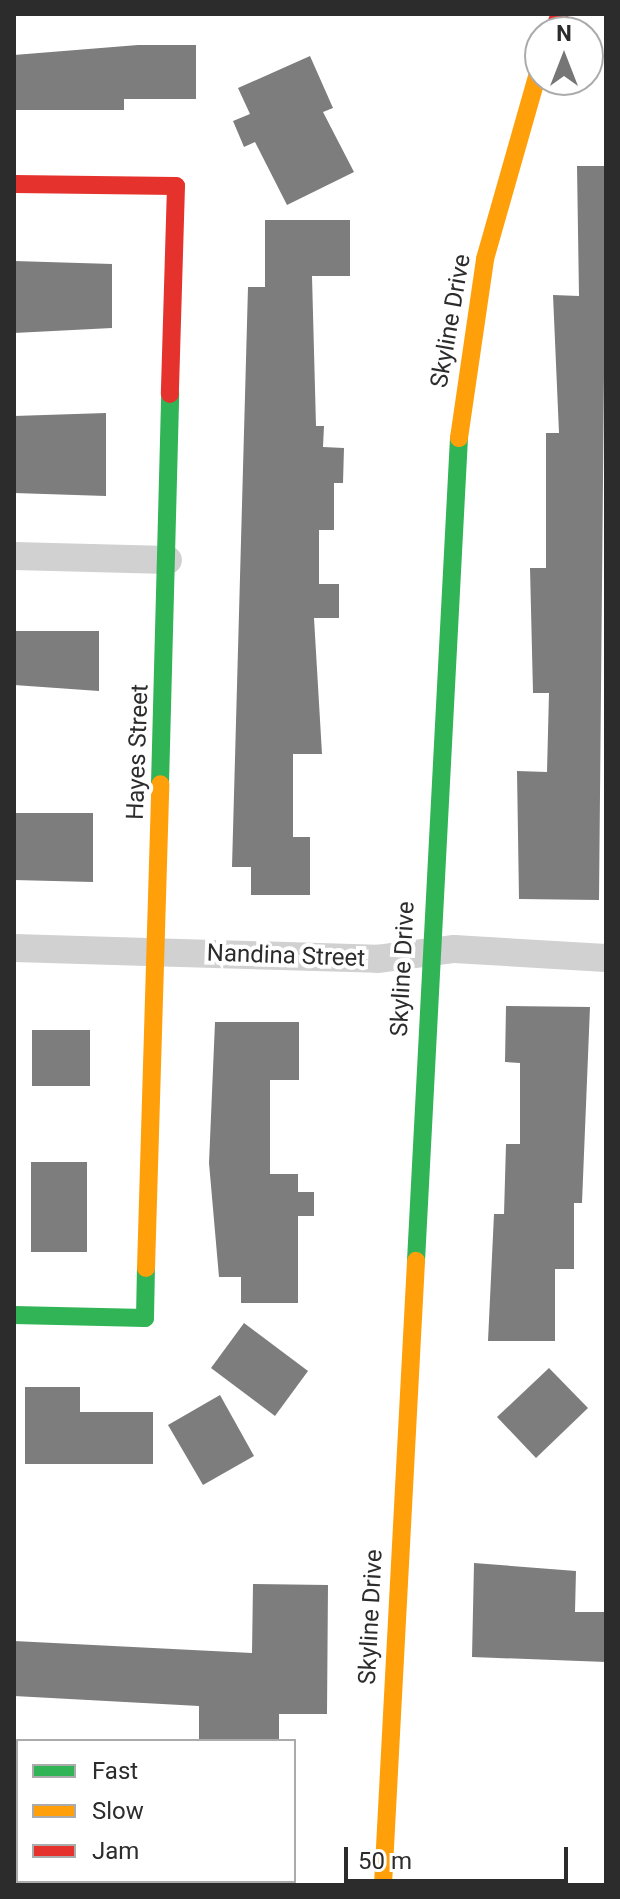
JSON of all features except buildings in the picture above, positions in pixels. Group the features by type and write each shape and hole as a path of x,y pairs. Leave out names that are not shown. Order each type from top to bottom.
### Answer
{"street":[{"name":"Skyline Drive","path":"383,1885 427,953 464,373 501,192 531,96"},
{"name":"Hayes Street","path":"14,184 176,186 145,1318 14,1315"},
{"path":"14,556 168,560"},
{"name":"Nandina Street","path":"14,948 377,959 427,953 606,958"}],"traffic: fast":[{"path":"160,784 170,394"},
{"path":"416,1261 459,438"},
{"path":"14,1315 145,1318 146,1268"}],"traffic: slow":[{"path":"459,438 485,259 531,96"},
{"path":"146,1268 160,784"},
{"path":"383,1885 416,1261"}],"traffic: jam":[{"path":"14,184 176,186 170,394"}]}
